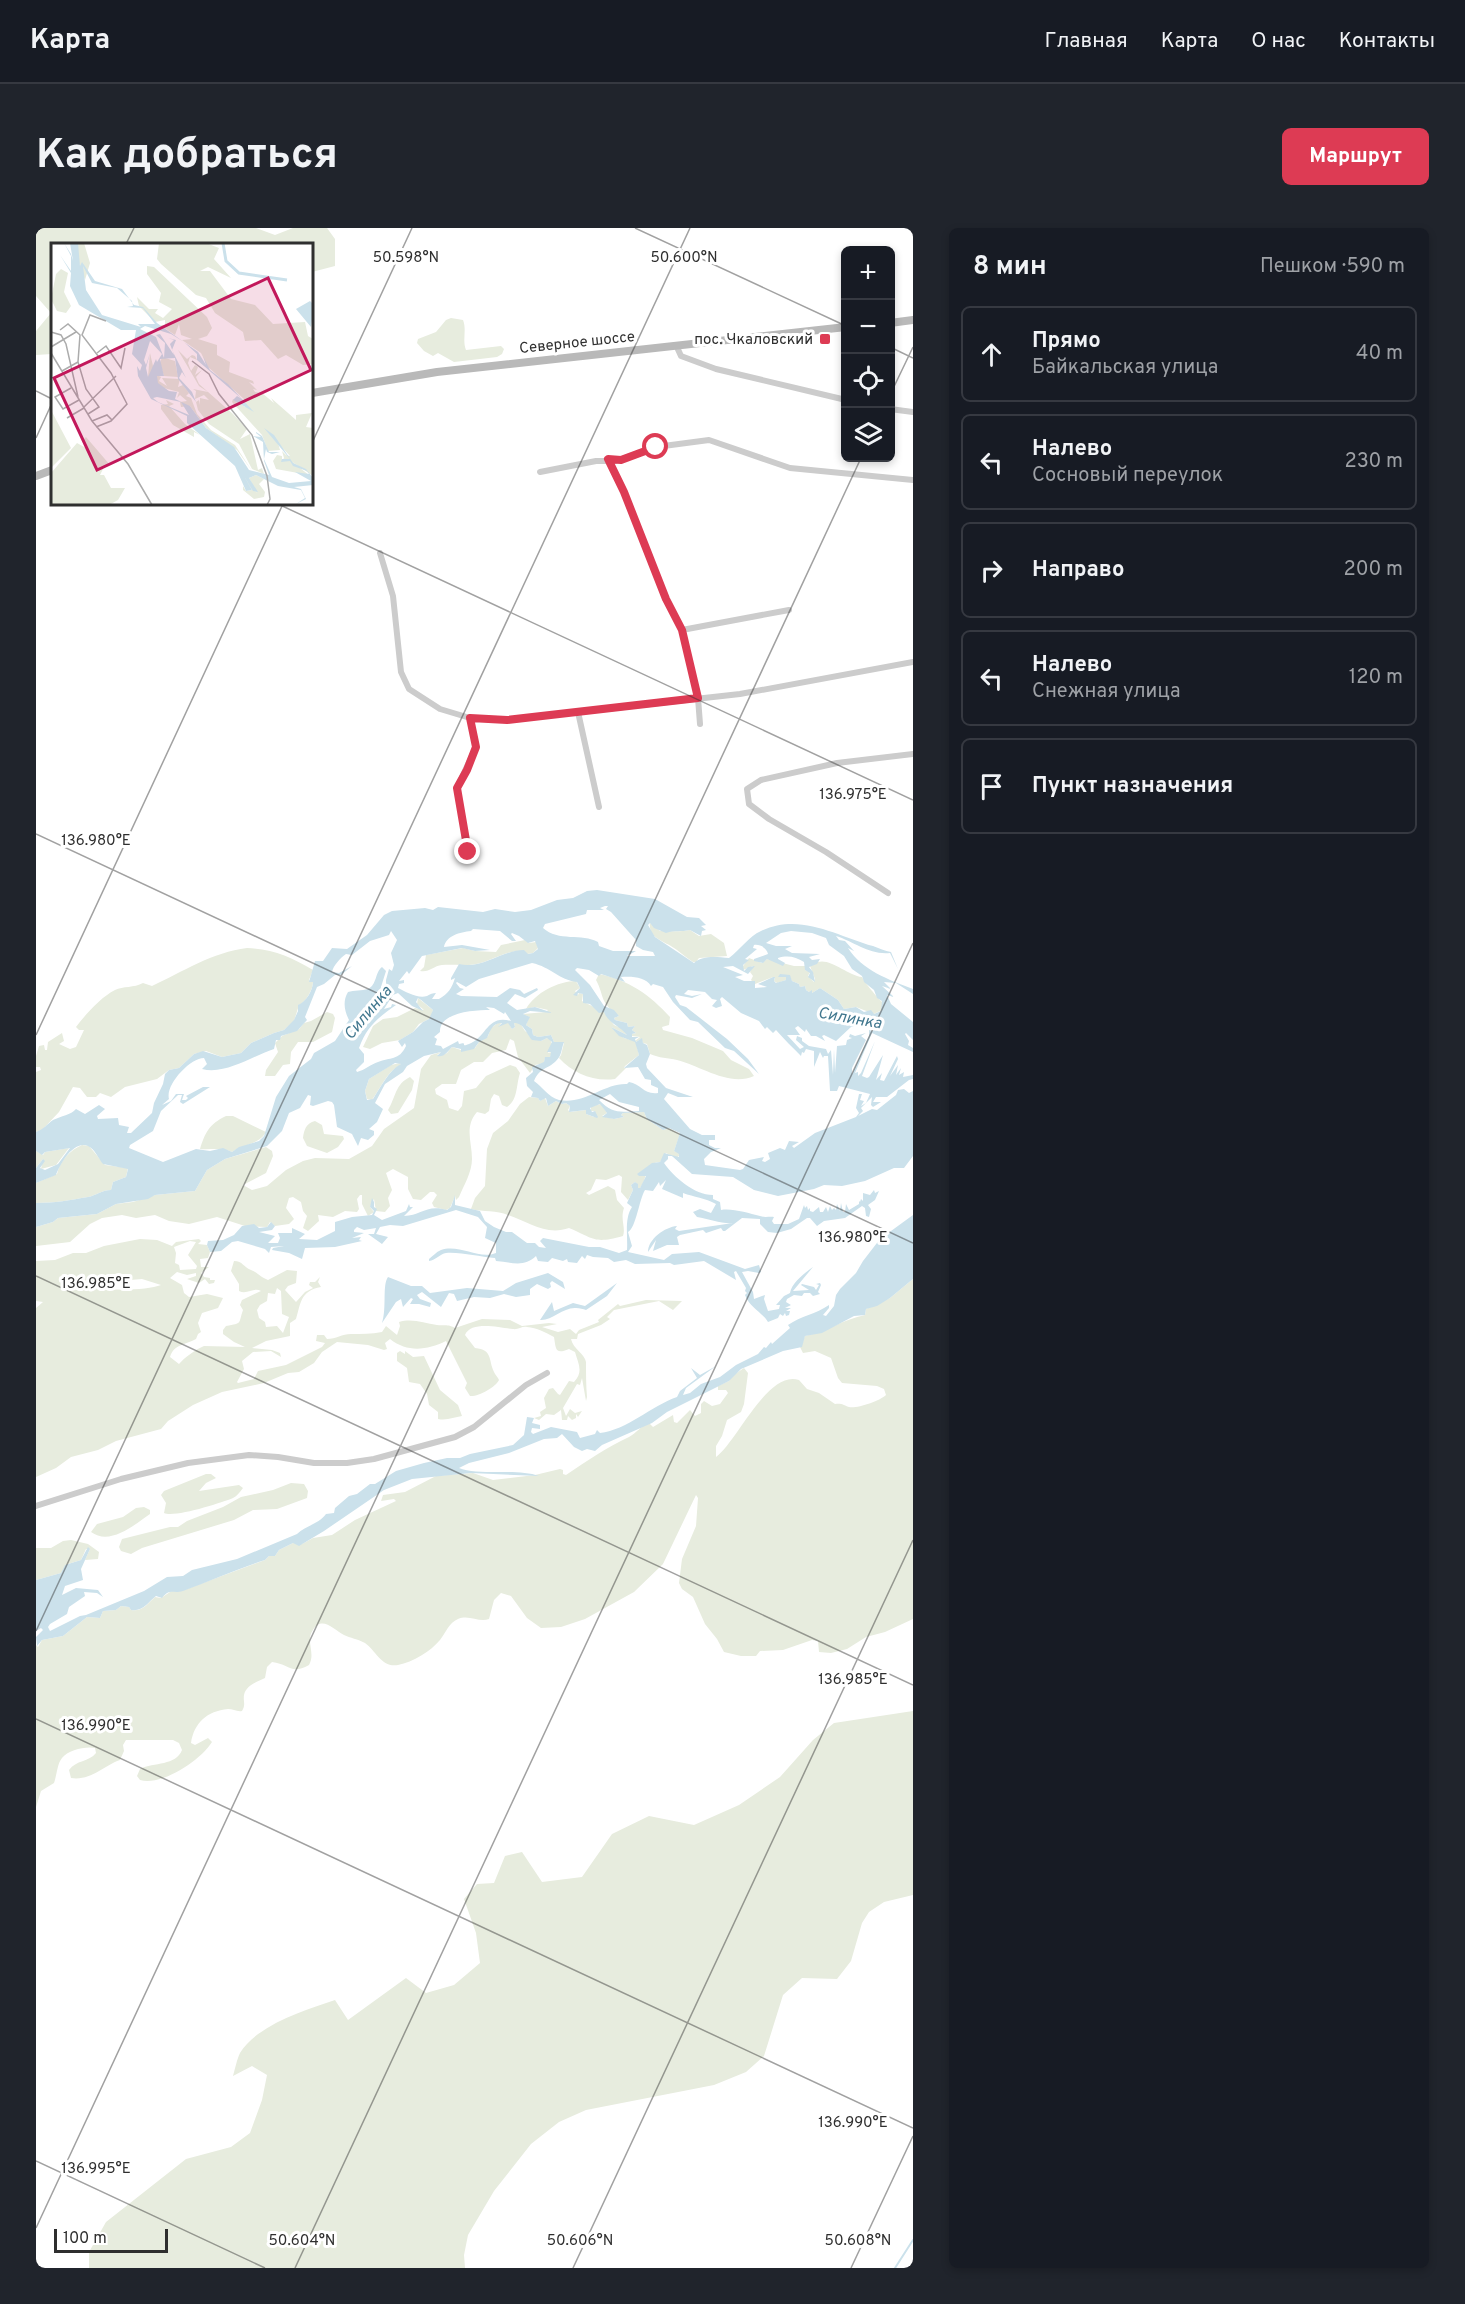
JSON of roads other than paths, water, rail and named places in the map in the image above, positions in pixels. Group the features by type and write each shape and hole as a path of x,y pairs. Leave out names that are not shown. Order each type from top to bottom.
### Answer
{"main road":[{"path":"895,322 913,320"},
{"name":"Северное шоссе","path":"314,393 437,372 841,328"},
{"path":"36,470 51,469"},
{"path":"36,476 51,469"}],"street":[{"path":"676,345 681,357 695,363 841,399"},
{"path":"895,410 913,412"},
{"path":"540,472 608,459 621,460 656,447 709,440 790,468 913,480"},
{"path":"608,459 624,492 666,599 682,630 698,698 700,724"},
{"path":"380,553 393,596 401,672 409,689 440,709 470,718 507,720 740,693 913,662"},
{"path":"682,630 789,610"},
{"path":"578,712 599,807"},
{"path":"468,852 457,788 476,747 470,718"},
{"path":"888,893 826,852 769,819 749,804 747,789 761,780 837,763 913,754"},
{"path":"36,1506 121,1479 188,1463 249,1455 314,1463 347,1463 374,1459 455,1437 474,1427 526,1385 547,1373"}],"water":[{"name":"Силинка","path":"597,890 655,899 687,917 699,918 706,925 701,926 706,930 702,931 701,936 690,930 666,933 654,928 650,923 648,925 655,937 694,963 706,958 729,958 757,933 776,926 790,924 818,928 891,952 898,969 890,953 875,952 836,936 839,940 845,941 854,951 848,948 854,956 868,968 913,989 913,994 896,983 884,982 891,989 882,986 894,997 887,995 891,1004 913,1022 913,1040 905,1034 913,1052 872,1033 855,1073 858,1072 858,1076 861,1073 875,1041 862,1076 869,1077 883,1055 876,1080 882,1073 880,1080 884,1081 897,1056 898,1059 890,1076 898,1065 896,1075 901,1068 899,1075 904,1072 903,1077 913,1075 913,1079 887,1097 876,1097 873,1102 881,1102 873,1107 872,1097 866,1103 861,1108 863,1111 858,1116 872,1109 877,1110 896,1095 898,1090 904,1089 909,1093 913,1091 913,1156 904,1168 894,1168 865,1181 842,1186 824,1185 778,1196 754,1190 733,1177 692,1174 672,1156 668,1156 664,1163 673,1174 692,1189 713,1195 713,1199 720,1202 721,1210 735,1210 762,1217 774,1217 772,1221 774,1224 788,1224 799,1219 804,1205 813,1212 819,1207 820,1212 823,1212 826,1207 828,1212 830,1206 832,1210 834,1208 836,1210 837,1204 840,1211 841,1203 843,1212 845,1212 846,1204 849,1210 859,1204 861,1199 863,1201 863,1193 870,1195 874,1190 875,1193 879,1191 875,1200 868,1205 871,1209 869,1217 866,1216 865,1208 862,1206 845,1218 824,1221 817,1226 810,1218 807,1218 791,1229 777,1233 768,1232 760,1224 760,1219 742,1218 725,1231 721,1228 706,1233 703,1230 680,1235 677,1237 679,1245 667,1245 653,1251 656,1240 648,1252 654,1238 672,1227 677,1226 675,1229 679,1231 733,1223 697,1217 693,1212 700,1209 711,1213 716,1204 683,1193 683,1198 662,1189 666,1180 660,1186 659,1182 653,1191 645,1190 633,1225 628,1232 632,1246 628,1252 664,1260 672,1254 699,1252 745,1269 759,1265 761,1272 759,1273 742,1272 753,1292 754,1299 765,1295 768,1311 779,1309 780,1305 776,1305 790,1293 799,1278 813,1267 793,1291 809,1290 802,1284 814,1287 816,1290 819,1285 816,1284 820,1283 818,1292 820,1294 813,1296 810,1293 804,1293 802,1296 794,1295 787,1299 786,1302 791,1305 785,1308 791,1308 786,1311 790,1311 789,1315 780,1314 778,1318 768,1322 747,1299 746,1288 736,1271 734,1272 736,1280 704,1261 674,1265 670,1263 635,1264 626,1260 614,1262 608,1258 587,1255 585,1259 582,1256 577,1263 568,1262 567,1259 563,1261 552,1258 548,1262 538,1261 536,1256 527,1262 517,1263 452,1253 429,1261 441,1250 448,1249 483,1255 496,1253 496,1243 485,1238 487,1227 478,1217 456,1210 403,1226 380,1227 376,1234 388,1237 382,1244 368,1234 374,1234 376,1228 364,1230 357,1227 354,1232 364,1233 352,1238 361,1237 359,1240 362,1241 335,1247 305,1248 302,1259 289,1253 272,1250 284,1246 271,1247 269,1253 265,1249 238,1241 232,1242 221,1251 210,1252 208,1241 223,1240 234,1235 242,1226 254,1224 259,1228 267,1227 271,1222 275,1226 272,1230 259,1232 275,1236 268,1243 278,1243 280,1238 278,1233 292,1233 292,1228 305,1234 299,1239 317,1240 335,1231 335,1222 372,1215 374,1211 370,1207 372,1198 374,1207 377,1209 374,1215 382,1220 406,1211 409,1204 413,1207 404,1216 434,1208 447,1210 451,1207 455,1195 455,1205 480,1211 485,1221 494,1227 512,1232 527,1243 535,1243 539,1247 546,1248 540,1241 543,1238 600,1247 619,1253 627,1250 627,1222 632,1207 627,1203 633,1190 631,1185 635,1182 640,1188 646,1176 637,1174 652,1163 660,1162 664,1153 679,1157 679,1154 674,1151 680,1133 669,1128 663,1130 647,1119 644,1112 623,1113 621,1115 624,1117 614,1119 602,1117 607,1113 600,1104 590,1108 592,1112 595,1111 597,1118 586,1114 586,1110 569,1112 570,1106 566,1103 556,1101 548,1106 546,1098 540,1101 538,1098 531,1097 533,1092 527,1086 526,1078 533,1072 532,1067 544,1062 545,1057 550,1057 551,1052 547,1052 552,1042 547,1038 541,1041 532,1040 523,1027 517,1023 514,1023 515,1027 512,1029 508,1023 498,1027 502,1023 496,1024 487,1038 479,1042 474,1049 461,1052 461,1049 452,1047 442,1056 437,1056 441,1052 424,1056 407,1066 403,1072 385,1084 375,1103 383,1109 377,1122 369,1129 374,1131 374,1135 368,1140 361,1138 358,1146 352,1134 337,1127 332,1102 328,1101 313,1106 310,1105 311,1096 308,1095 300,1108 289,1113 282,1131 267,1146 225,1159 207,1170 195,1191 155,1195 148,1199 116,1204 97,1214 58,1218 53,1222 36,1227 36,1203 82,1198 111,1190 113,1182 126,1177 128,1169 103,1164 93,1149 82,1145 68,1154 56,1175 36,1183 36,1168 43,1159 45,1161 40,1168 45,1170 58,1164 70,1148 45,1152 42,1155 36,1151 36,1132 53,1120 76,1109 85,1114 99,1105 105,1109 97,1116 98,1119 118,1118 119,1125 129,1127 127,1133 131,1133 152,1113 165,1074 169,1070 179,1068 194,1054 203,1051 222,1057 241,1053 251,1043 284,1030 294,1020 298,1005 306,999 310,992 313,982 309,982 315,961 323,961 332,948 347,949 367,935 384,915 392,911 425,908 433,910 438,907 483,912 495,909 515,912 531,910 557,900 573,898 587,891","holes":["608,906 606,909 636,940 636,946 653,952 655,956 627,956 636,951 613,951 599,946 598,942 592,939 556,935 543,928 545,924 586,914 587,910 604,910 600,908","473,929 500,931 512,941 516,941 512,933 528,943 535,941 538,949 528,954 524,950 516,951 475,964 459,964 451,978 451,980 455,978 451,988 439,999 432,999 436,993 420,997 398,988 399,984 404,983 404,980 399,981 407,971 409,974 422,956 462,948 475,951 490,950 462,945 444,947 451,937","391,931 397,940 391,953 394,965 392,971 389,969 386,987 384,989 381,987 386,971 382,967 371,987 366,990 348,992 345,1007 349,1020 335,1041 314,1053 311,1059 289,1076 276,1097 264,1136 259,1141 239,1147 232,1152 223,1148 210,1151 196,1149 163,1162 129,1148 130,1145 153,1131 161,1111 178,1095 182,1095 180,1102 183,1104 210,1087 203,1087 186,1096 188,1098 186,1100 182,1100 184,1094 176,1094 171,1101 162,1105 169,1099 171,1087 186,1067 204,1058 207,1064 202,1069 230,1067 274,1049 276,1040 297,1031 307,1020 305,1017 317,987 335,975 341,975 352,966 339,973 332,972 336,964 344,955 352,955 370,941 389,935","791,931 812,933 826,938 829,945 844,956 852,969 862,976 864,982 874,990 877,998 882,1001 881,1011 874,1014 871,1010 864,1012 856,1007 844,1009 838,1000 820,988 812,993 812,990 809,992 805,986 800,987 792,981 790,975 780,974 778,977 786,977 786,980 776,983 773,977 758,984 767,987 755,988 755,981 744,981 735,977 743,975 723,967 733,966 748,974 755,966 748,967 744,971 743,965 749,960 745,959 757,949 753,948 754,945 759,945 765,948 768,954 754,961 763,963 767,959 783,966 785,963 778,958 795,958 804,962 805,970 810,973 808,977 815,982 813,972 809,967 817,964 820,959 812,960 809,957 820,954 792,953 785,949 792,946 776,946 766,943 781,933","532,963 545,967 565,979 577,982 580,988 573,995 583,994 583,1003 590,1004 599,1013 604,1012 608,1019 627,1035 611,1027 619,1036 635,1042 639,1055 624,1068 638,1067 645,1079 651,1080 651,1085 658,1088 658,1093 646,1091 629,1082 577,1099 568,1101 555,1099 534,1081 541,1071 558,1059 564,1042 554,1042 551,1035 538,1037 533,1035 532,1029 526,1025 530,1017 523,1014 530,1011 553,1013 535,1007 517,1010 507,1003 515,994 525,998 538,990 537,988 524,994 520,990 510,988 497,997 456,994 464,989 460,988 457,982 466,987 479,979","577,968 589,970 599,976 601,974 625,982 621,977 638,978 651,986 653,984 663,987 690,1020 698,1022 725,1048 734,1051 759,1074 748,1059 727,1039 686,1007 680,1005 675,997 676,995 692,998 702,994 692,996 684,994 688,990 705,992 712,999 717,1000 712,1006 716,1008 722,1006 720,999 722,997 741,1013 759,1021 765,1029 767,1027 773,1033 776,1030 801,1056 806,1049 814,1051 814,1067 820,1052 823,1058 828,1056 830,1091 837,1091 839,1086 870,1094 866,1103 861,1106 864,1101 860,1100 862,1094 859,1094 856,1108 859,1113 856,1117 815,1133 794,1148 792,1146 799,1142 789,1141 785,1150 780,1148 768,1153 770,1159 765,1162 762,1161 764,1157 749,1160 740,1170 705,1165 704,1159 711,1152 721,1148 709,1145 709,1140 715,1140 715,1135 702,1135 690,1129 664,1099 668,1093 678,1097 693,1097 666,1088 647,1068 646,1064 650,1054 642,1038 636,1042 635,1039 639,1037 632,1037 632,1034 636,1033 632,1030 635,1026 628,1027 627,1023 615,1020 614,1018 619,1016 614,1010 604,1006 590,985 575,970","398,993 412,1006 423,1011 416,1002 418,998 433,1010 429,1019 398,1041 402,1047 405,1043 406,1046 400,1054 357,1072 356,1070 364,1062 364,1054 359,1048 362,1040 374,1023 396,1005 392,1004 391,1007 384,1009 393,995","486,1007 494,1008 504,1014 505,1012 511,1021 503,1020 492,1023 475,1041 466,1045 459,1044 458,1041 443,1049 435,1045 437,1039 434,1037 440,1032 445,1020 451,1016 490,1010","851,1023 874,1029 869,1030 869,1036 852,1074 852,1068 866,1040 861,1036 866,1033 855,1036 850,1034 849,1037 852,1038 847,1040 846,1045 837,1046 835,1073 834,1049 833,1075 831,1050 828,1054 826,1049 809,1046 797,1036 796,1040 804,1047 800,1049 787,1035 800,1035 795,1028 798,1026 805,1032 806,1029 811,1036 825,1041 822,1036 824,1035 836,1041 851,1027 856,1026 849,1025","395,1063 401,1064 389,1075 373,1099 367,1100 365,1091 369,1079","610,1094 619,1102 639,1107 639,1111 613,1110 599,1100"]},
{"path":"913,1215 913,1279 890,1298 877,1306 866,1309 865,1315 854,1316 822,1333 805,1336 802,1347 783,1351 741,1369 729,1381 667,1412 652,1423 602,1445 595,1451 587,1449 582,1451 574,1447 562,1434 557,1438 544,1439 509,1453 469,1463 459,1468 476,1472 520,1472 539,1476 471,1473 412,1479 384,1490 299,1546 293,1543 265,1560 183,1591 170,1592 162,1598 156,1596 139,1610 121,1606 116,1610 103,1611 100,1618 87,1617 63,1636 42,1640 37,1646 36,1637 43,1630 41,1628 36,1631 36,1580 61,1573 65,1565 81,1560 88,1547 90,1549 81,1569 83,1580 65,1586 62,1595 76,1588 98,1590 103,1597 97,1593 84,1592 85,1596 69,1607 67,1614 50,1624 48,1627 50,1631 80,1616 144,1591 167,1577 183,1576 192,1570 237,1559 297,1534 326,1514 334,1513 335,1508 349,1496 357,1494 370,1484 375,1484 396,1471 513,1445 524,1435 527,1417 534,1418 532,1423 540,1425 540,1429 532,1428 533,1434 551,1427 577,1432 580,1438 595,1434 597,1430 600,1433 610,1431 629,1423 677,1397 680,1391 697,1378 691,1368 700,1375 716,1366 686,1388 683,1395 690,1393 701,1384 720,1377 736,1365 758,1354 790,1328 788,1325 829,1305 823,1315 826,1316 834,1306 840,1289 856,1273 880,1239"},
{"path":"548,1273 563,1282 565,1289 552,1281 548,1289 537,1284 530,1289 530,1295 516,1297 504,1294 490,1298 474,1297 457,1301 454,1294 449,1293 441,1307 422,1292 417,1295 420,1299 431,1303 430,1307 410,1304 413,1299 411,1298 403,1307 401,1299 396,1302 382,1323 385,1285 388,1277 411,1286 422,1286 430,1293 467,1288 503,1291 516,1283"},
{"path":"617,1283 607,1296 586,1310 571,1308 540,1320 552,1302 554,1311 573,1303 585,1306"}],"waterway":[{"path":"895,2268 913,2240"}],"place":[{"name":"пос. Чкаловский","path":"825,339"}]}
